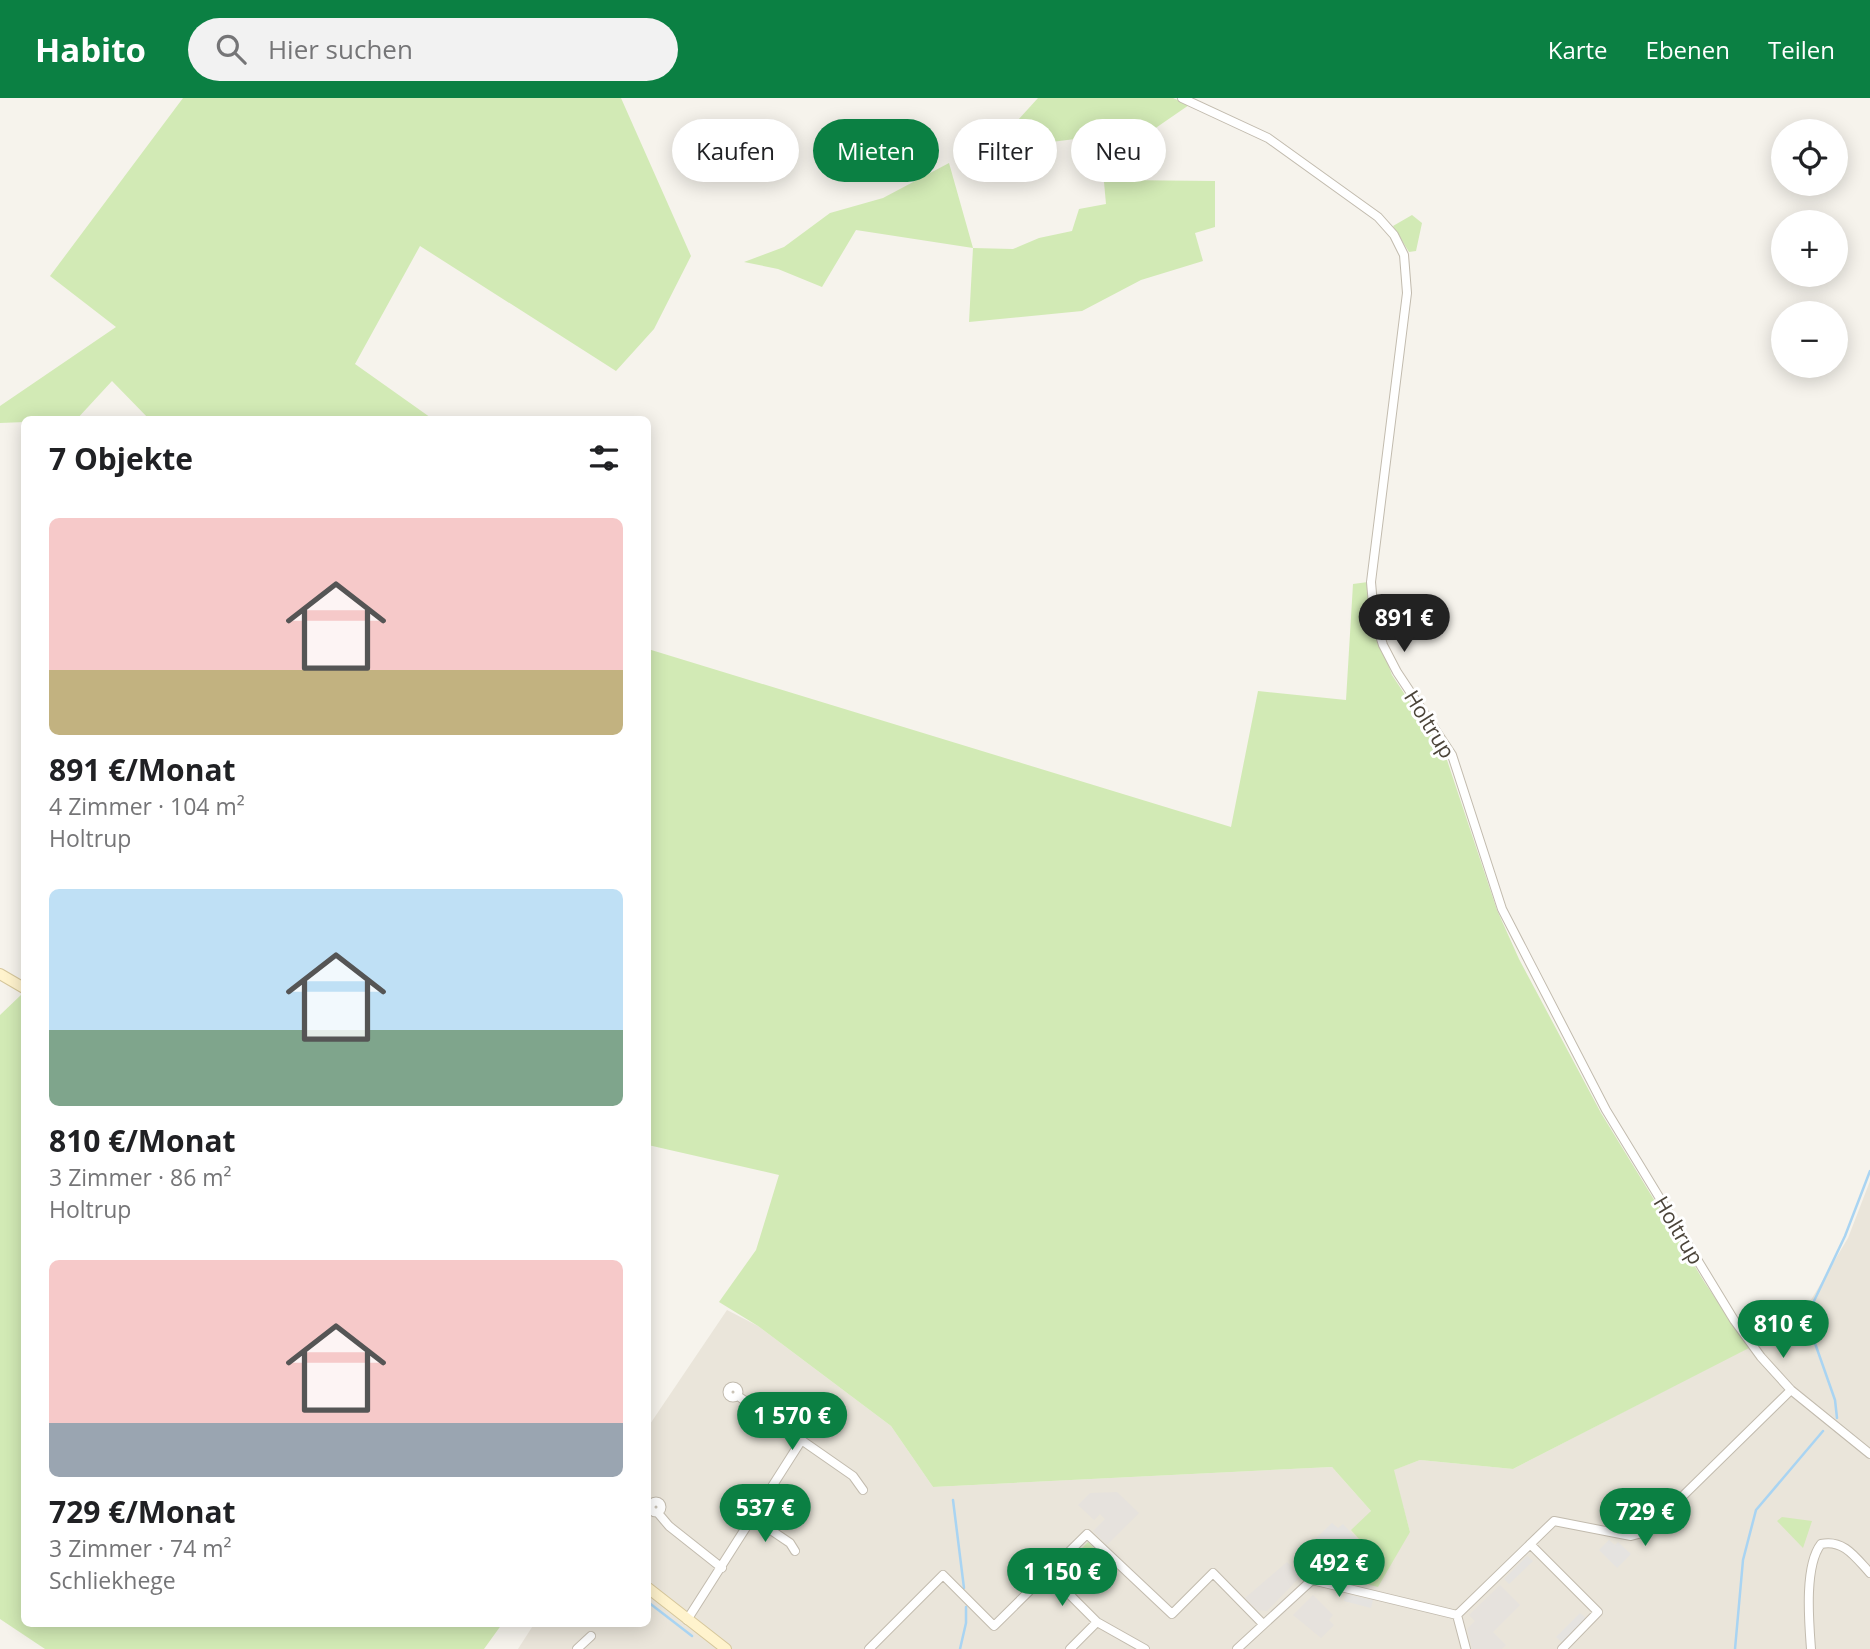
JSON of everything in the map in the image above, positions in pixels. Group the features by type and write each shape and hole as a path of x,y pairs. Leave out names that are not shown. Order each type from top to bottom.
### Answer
{"street":[{"name":"Holtrup","path":"1182,98 1248,128 1289,152 1378,217 1399,244 1407,267 1407,293 1371,582 1374,616 1383,645 1397,672 1452,755 1502,909 1606,1110 1734,1320 1791,1390 1870,1454"},
{"path":"0,974 21,986"},
{"path":"1457,1615 1558,1520 1632,1536 1646,1532 1791,1390"},
{"path":"738,1396 853,1476 863,1490"},
{"path":"687,1620 801,1441"},
{"path":"658,1513 669,1526 722,1568"},
{"path":"753,1518 790,1543 795,1551"},
{"path":"869,1649 943,1575 994,1626 1087,1534 1172,1614 1213,1573 1263,1624"},
{"path":"1811,1649 1809,1615 1812,1572 1814,1557 1821,1544 1831,1543 1846,1548 1870,1573"},
{"path":"1530,1544 1598,1612 1562,1649"},
{"path":"1048,1573 1097,1622 1145,1649"},
{"path":"1237,1649 1312,1580 1457,1615"},
{"path":"651,1590 720,1647"},
{"path":"1457,1615 1466,1649"},
{"path":"1070,1649 1097,1622"},
{"path":"577,1649 591,1636"}],"shaded area":[{"path":"1870,1181 1870,1649 518,1649 532,1627 651,1627 651,1423 727,1310 758,1326 891,1426 933,1487 1332,1467 1371,1511 1360,1539 1327,1570 1410,1532 1393,1470 1420,1460 1513,1469 1757,1343 1808,1305 1848,1238"},
{"path":"1117,1492 1139,1513 1107,1545 1093,1531 1105,1519 1100,1514 1094,1520 1078,1505 1090,1493"},
{"path":"1332,1523 1338,1528 1343,1524 1357,1539 1329,1567 1323,1561 1318,1566 1303,1551"},
{"path":"1609,1540 1615,1545 1618,1542 1631,1554 1617,1568 1599,1550"},
{"path":"1527,1556 1533,1561 1509,1584 1504,1579"},
{"path":"1287,1562 1301,1576 1267,1611 1257,1610 1245,1598"},
{"path":"1500,1585 1520,1605 1493,1632 1506,1645 1502,1649 1472,1649 1467,1629 1475,1621 1469,1615"},
{"path":"1346,1594 1373,1600 1371,1608 1344,1601"},
{"path":"1313,1595 1333,1615 1329,1620 1334,1625 1321,1638 1293,1615"},
{"path":"1580,1613 1587,1619 1563,1643 1556,1637"}],"green space":[{"path":"183,98 621,98 691,256 654,329 616,371 420,246 355,364 428,416 146,416 112,381 80,416 21,416 21,422 0,423 0,406 116,327 50,276"},
{"path":"1038,98 1173,98 1189,105 1166,121 1071,119 1071,140 1057,141 1057,119 1019,119"},
{"path":"949,163 973,248 856,230 822,287 778,269 744,262 784,247 830,213 883,198 913,182 939,182 939,168"},
{"path":"1215,181 1215,227 1195,233 1203,261 1141,280 1082,311 969,322 973,248 1013,249 1039,238 1072,231 1079,209 1106,204 1104,182"},
{"path":"1412,215 1422,223 1416,251 1409,252 1393,226"},
{"path":"1368,582 1371,617 1392,675 1446,757 1497,910 1519,959 1601,1113 1705,1283 1749,1348 1513,1469 1420,1460 1394,1470 1410,1532 1378,1587 1326,1574 1359,1539 1351,1530 1371,1511 1332,1467 933,1487 891,1426 758,1326 719,1302 756,1250 779,1175 651,1146 651,650 1231,827 1258,691 1346,700 1353,584"},
{"path":"21,995 21,1627 500,1627 484,1649 45,1649 0,1619 0,1015"},
{"path":"1782,1517 1812,1521 1803,1548 1777,1521"},
{"path":"1088,1542 1101,1555 1069,1587 1056,1574"}],"waterway":[{"path":"1837,1418 1835,1400 1810,1329 1814,1301 1845,1236 1870,1171"},
{"path":"1735,1649 1743,1560 1756,1510 1823,1431"},
{"path":"953,1500 964,1588"},
{"path":"651,1604 692,1636"},
{"path":"960,1649 966,1623 966,1607"}]}
